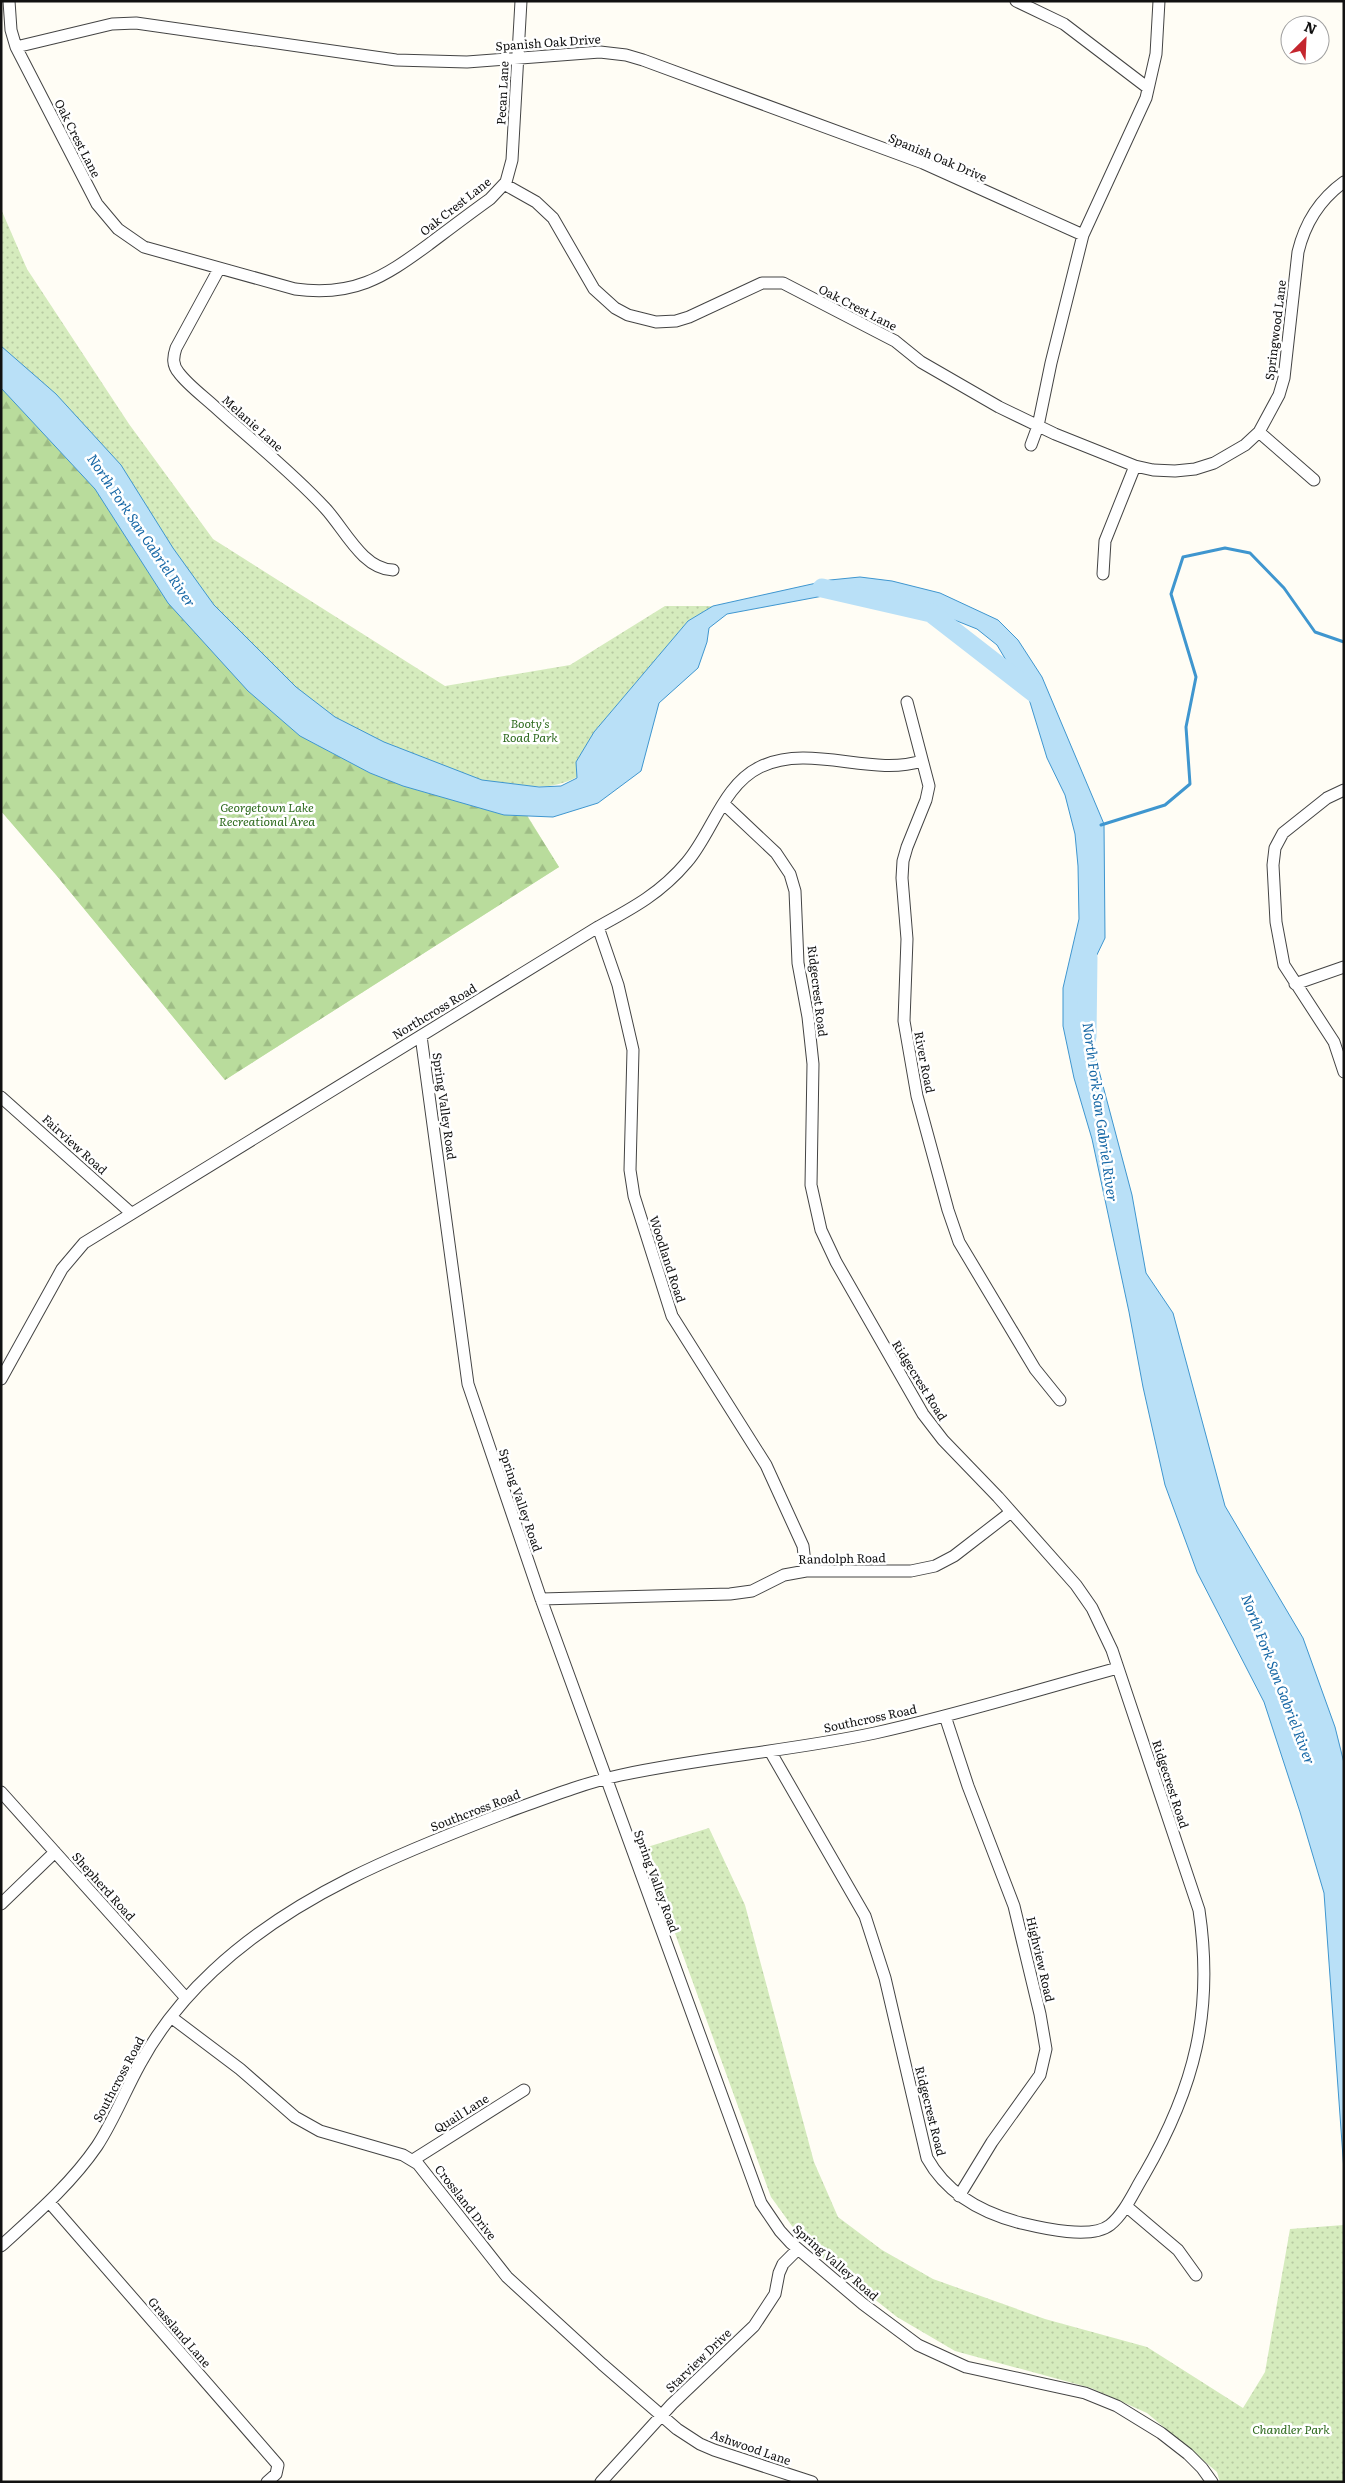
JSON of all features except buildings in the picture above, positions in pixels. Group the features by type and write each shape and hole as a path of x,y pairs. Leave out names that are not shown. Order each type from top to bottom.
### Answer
{"street":[{"name":"Oak Crest Lane","path":"10,1 11,30 16,47 97,204 111,223 123,234 144,247 295,289 331,291 350,289 392,271 490,199 504,184 536,202 553,218 594,289 615,308 628,315 656,322 676,321 762,283 783,283 895,341 921,362 999,407 1038,426"},
{"name":"Pecan Lane","path":"504,184 512,160 521,1"},
{"path":"1016,1 1064,24 1148,88"},
{"path":"1031,445 1038,426 1050,363 1084,235 1140,114 1148,88 1156,54 1159,1"},
{"name":"Spanish Oak Drive","path":"16,47 112,24 136,23 396,60 432,62 600,52 626,55 923,163 1084,235"},
{"name":"Springwood Lane","path":"1038,426 1135,466 1175,472 1195,469 1230,455 1259,432 1279,395 1284,378 1298,252 1302,237 1317,206 1344,182"},
{"name":"Melanie Lane","path":"219,269 176,348 173,356 175,368 326,509 367,560 377,567 393,570"},
{"path":"1259,432 1314,480"},
{"path":"1103,574 1106,541 1135,466"},
{"name":"River Road","path":"907,702 929,786 926,800 907,847 903,861 902,878 907,939 904,1021 917,1096 948,1210 959,1242 1035,1369 1060,1400"},
{"name":"Northcross Road","path":"1,1379 72,1255 84,1243 598,927 650,898 667,884 688,861 734,787 746,775 762,766 793,759 884,766 922,761"},
{"path":"1344,790 1327,798 1282,833 1275,848 1272,865 1276,922 1284,965 1334,1042 1344,1072"},
{"name":"Ridgecrest Road","path":"724,804 776,853 790,874 795,891 798,963 808,1017 812,1064 811,1185 821,1230 841,1270 923,1414 942,1440 1076,1585 1092,1608 1105,1634 1118,1668 1199,1910 1205,1949 1206,1985 1190,2075 1171,2125 1126,2206 1110,2225 1094,2231 1079,2232 1046,2229 1011,2220 986,2211 958,2196 943,2182 927,2158 885,1978 865,1916 770,1751"},
{"name":"Woodland Road","path":"598,927 618,985 630,1032 633,1068 630,1170 634,1196 665,1297 672,1316 770,1473 803,1546 806,1570"},
{"path":"1296,984 1344,967"},
{"name":"Spring Valley Road","path":"421,1036 468,1384 605,1779 754,2188 770,2218 798,2249 897,2330 934,2354 966,2367 1085,2393 1116,2406 1160,2433 1188,2454 1212,2482"},
{"name":"Fairview Road","path":"1,1097 131,1213"},
{"name":"Randolph Road","path":"541,1599 730,1594 752,1591 784,1575 806,1570 911,1571 935,1566 954,1556 1010,1512"},
{"name":"Southcross Road","path":"1,2246 49,2202 96,2147 142,2061 171,2016 186,1998 213,1971 263,1930 356,1875 396,1856 478,1824 573,1788 605,1779 649,1769 874,1733 945,1716 1118,1668"},
{"name":"Highview Road","path":"945,1716 968,1786 1014,1906 1042,2023 1046,2049 1040,2075 992,2142 958,2196"},
{"name":"Shepherd Road","path":"1,1792 186,1998"},
{"path":"1,1904 55,1852"},
{"name":"Crossland Drive","path":"171,2016 240,2069 295,2117 328,2134 403,2155 413,2160 426,2172 452,2209 507,2277 602,2364 662,2414"},
{"name":"Quail Lane","path":"413,2160 524,2090"},
{"name":"Grassland Lane","path":"49,2202 278,2465 276,2474 267,2482"},
{"path":"1126,2206 1178,2250 1196,2275"},
{"name":"Starview Drive","path":"601,2482 662,2414 754,2326 775,2294 779,2272 783,2264 798,2249"},
{"name":"Ashwood Lane","path":"662,2414 677,2429 700,2444 812,2482"}],"green space":[{"name":"Georgetown Lake Recreational Area","path":"1,209 27,269 129,424 213,539 445,686 570,665 665,606 713,606 688,621 594,732 576,762 577,777 551,786 526,786 507,783 559,867 225,1080 1,811"},
{"name":"Georgetown Lake Recreational Area","path":"1,388 95,489 168,603 248,691 300,736 370,773 403,786 504,815 527,816 559,867 225,1080 1,811"},
{"name":"Chandler Park","path":"709,1828 745,1905 814,2162 838,2217 882,2250 933,2279 1045,2319 1147,2347 1243,2408 1265,2372 1290,2229 1344,2225 1344,2482 1220,2482 1217,2472 1147,2413 1091,2388 955,2351 897,2317 805,2244 771,2197 644,1848"}],"water":[{"path":"1,346 56,394 121,465 173,548 214,605 296,687 335,717 384,742 482,780 539,787 561,786 577,778 576,762 594,732 688,621 713,606 830,580 860,577 892,581 940,593 998,620 1018,640 1042,677 1104,824 1105,938 1093,963 1084,998 1094,1052 1132,1195 1146,1273 1173,1313 1225,1506 1303,1638 1335,1727 1344,1763 1344,2171 1324,1893 1264,1702 1197,1572 1165,1485 1092,1139 1074,1078 1063,1026 1063,988 1079,919 1075,834 1065,795 1047,758 1029,699 997,645 977,629 907,601 858,592 823,596 727,614 709,628 707,642 698,668 659,703 641,771 598,803 553,817 504,815 403,786 370,773 300,736 248,691 168,603 95,489 1,388"}],"waterway":[{"path":"1101,825 1165,805 1190,784 1186,727 1196,677 1171,594 1183,557 1225,548 1250,553 1284,588 1315,632 1344,642"},
{"name":"North Fork San Gabriel River","path":"822,588 931,613 1038,696"},
{"name":"North Fork San Gabriel River","path":"1087,1037 1088,957"}],"park label":[{"name":"Booty's Road Park","path":"530,730"}]}
